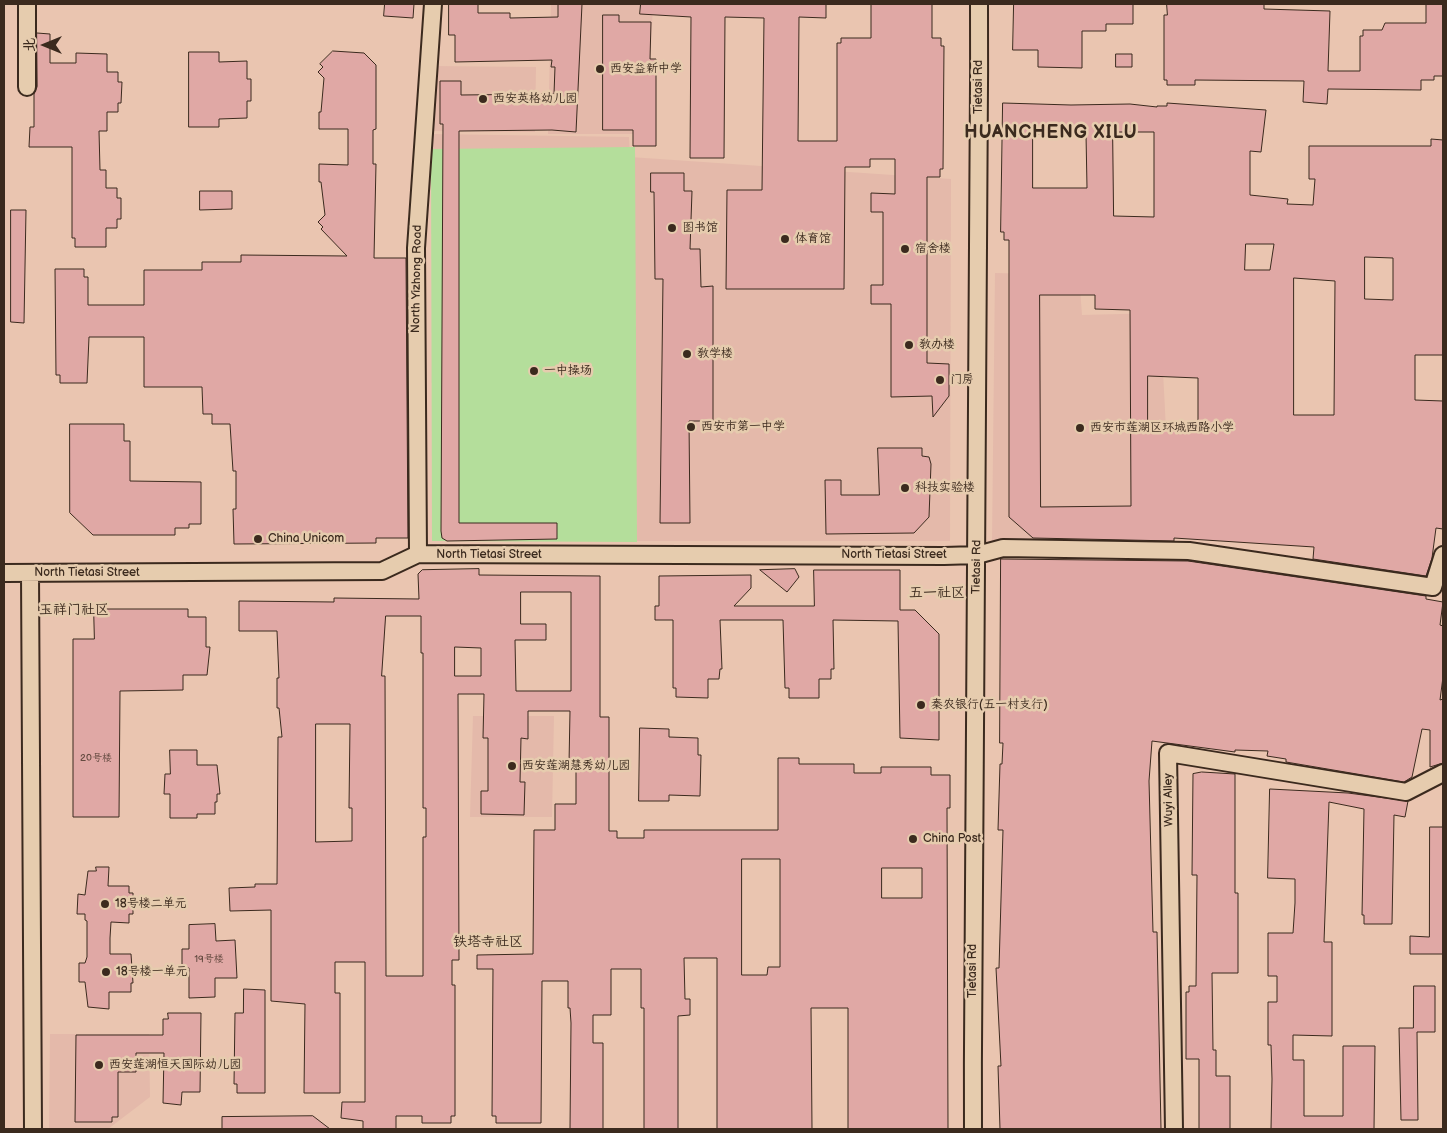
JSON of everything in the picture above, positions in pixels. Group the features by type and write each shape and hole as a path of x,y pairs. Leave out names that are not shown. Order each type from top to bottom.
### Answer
{"street":[{"path":"27,4 27,87"},
{"name":"North Yizhong Road","path":"418,554 416,248 433,4"},
{"name":"Tietasi Rd","path":"973,1129 972,841 977,555 979,4"},
{"name":"North Tietasi Street","path":"4,573 382,571 418,554 977,555 1003,548 1189,550 1433,587 1443,555"},
{"path":"30,573 34,1129"},
{"name":"Wuyi Alley","path":"1174,1129 1168,753 1406,792 1443,773"}],"shaded area":[{"name":"西安益新中学","path":"551,4 653,4 647,134 548,134"},
{"name":"西安英格幼儿园","path":"432,66 536,67 535,132 431,131"},
{"name":"西安市第一中学","path":"432,134 629,137 630,157 951,179 950,541 432,541"},
{"name":"西安市莲湖区环城西路小学","path":"995,273 1079,275 1082,315 1160,313 1172,546 992,542"},
{"name":"西安莲湖慧秀幼儿园","path":"473,716 554,716 552,817 470,817"},
{"name":"西安莲湖恒天国际幼儿园","path":"50,1034 149,1034 150,1097 108,1129 49,1129"}],"green space":[{"name":"一中操场","path":"635,147 637,542 432,541 431,149"}],"building":[{"path":"385,4 414,4 413,18 384,16"},
{"path":"449,4 478,4 478,13 510,13 510,18 558,17 558,4 582,4 576,132 552,130 459,131 459,523 557,523 557,539 447,541 442,538 443,124 440,124 440,81 461,81 461,95 554,94 555,67 551,67 552,60 455,62 455,35 449,35"},
{"path":"641,4 826,4 826,18 799,17 798,141 837,141 837,43 841,43 841,38 871,38 871,4 932,4 932,38 941,38 941,46 944,46 943,169 940,169 940,177 927,177 927,363 949,364 949,396 933,417 932,396 891,397 891,304 871,304 871,285 883,285 883,212 871,212 871,193 895,194 895,159 870,159 870,167 845,167 844,289 726,289 727,190 762,190 764,18 725,17 724,158 690,158 691,17 640,14"},
{"path":"1014,4 1133,4 1133,24 1106,24 1106,31 1082,31 1082,68 1038,67 1038,50 1013,50"},
{"path":"1167,4 1264,4 1264,9 1330,11 1328,71 1360,71 1360,36 1363,36 1363,30 1382,30 1385,23 1426,23 1426,4 1443,4 1443,76 1434,76 1434,80 1421,80 1421,90 1328,89 1327,104 1303,102 1304,81 1195,80 1195,85 1167,85 1167,80 1164,80 1164,15 1167,15"},
{"path":"603,15 619,15 619,22 651,22 650,59 656,59 656,146 633,146 633,130 603,130"},
{"path":"37,33 50,34 50,63 76,63 76,53 107,54 107,72 118,72 118,82 122,82 121,103 118,103 118,112 107,112 107,131 99,131 100,170 106,170 106,188 117,188 117,198 121,198 121,219 117,219 117,228 106,228 106,247 75,247 75,238 72,238 72,147 29,147 30,127 34,127 34,94 37,87"},
{"path":"333,51 364,53 376,65 376,129 373,130 373,164 376,164 374,258 406,258 408,538 376,538 376,543 234,544 233,509 236,509 236,471 233,471 230,424 212,424 212,414 203,414 202,387 144,387 144,337 89,337 87,383 60,383 60,375 56,375 55,269 84,269 84,277 88,277 88,305 144,305 144,270 202,270 202,262 241,262 241,255 347,256 321,229 323,227 318,222 325,215 321,182 319,182 319,164 348,165 348,129 319,129 319,112 321,112 324,78 318,72 323,67 320,64"},
{"path":"189,52 219,52 219,62 247,61 247,79 251,79 251,101 247,101 247,118 219,119 219,127 189,127"},
{"path":"1116,54 1132,54 1132,67 1116,67"},
{"path":"1003,103 1130,104 1157,107 1167,106 1167,103 1266,110 1261,152 1250,151 1250,195 1288,199 1287,204 1313,205 1315,179 1309,179 1309,146 1431,146 1431,139 1443,140 1443,355 1415,355 1415,400 1443,401 1443,529 1436,528 1432,558 1426,576 1313,559 1314,547 1174,538 1174,541 1033,538 1009,517 1009,240 1004,240 1004,232 1001,232","holes":["1113,132 1154,132 1154,217 1114,216","1033,134 1086,134 1087,188 1033,188","1246,244 1274,244 1270,270 1245,270","1365,257 1393,258 1393,300 1365,299","1294,278 1335,281 1334,415 1294,415","1040,295 1095,295 1095,309 1130,310 1131,506 1041,507","1148,376 1198,378 1198,429 1148,431"]},
{"name":"教学楼","path":"651,173 684,173 684,191 692,191 690,249 700,249 701,287 713,286 713,421 689,421 690,523 660,523 663,279 655,279 654,192 651,192"},
{"path":"200,191 232,191 232,209 200,210"},
{"path":"11,210 26,210 24,323 11,322"},
{"path":"70,424 124,424 124,441 130,441 130,481 201,482 201,524 189,524 189,528 175,528 175,535 93,535 70,513"},
{"name":"科技实验楼","path":"878,448 922,448 922,456 929,457 931,464 929,517 914,533 826,534 825,480 841,480 841,495 879,495"},
{"path":"1001,559 1188,561 1426,596 1426,599 1443,602 1440,625 1443,626 1443,677 1440,700 1443,699 1443,763 1430,767 1430,730 1422,729 1412,777 1404,782 1286,762 1286,759 1267,756 1268,751 1235,750 1235,752 1152,741 1149,781 1153,932 1157,932 1161,1129 1000,1129 998,1066 1001,1066 996,968 999,968 1003,830 998,830 1000,764 1002,764 1003,743 1000,743"},
{"path":"479,569 479,575 600,576 600,717 609,717 609,831 617,831 617,838 644,838 644,830 778,830 778,758 799,758 799,764 854,764 854,773 881,773 881,767 931,767 931,775 950,775 950,808 947,808 948,1129 848,1129 848,1008 811,1008 812,1129 717,1129 717,958 684,958 685,999 690,999 690,1015 678,1016 678,1129 644,1129 644,1008 641,1008 641,969 611,969 611,1015 593,1015 593,1043 603,1043 603,1129 570,1129 571,1023 570,1008 568,1008 568,981 542,981 541,1123 496,1123 496,1116 492,1116 493,969 477,969 477,955 533,954 534,830 555,830 555,804 576,804 576,764 569,764 570,711 528,711 528,739 521,738 520,782 525,782 524,815 481,814 481,791 488,791 488,738 483,738 484,694 458,694 459,960 452,960 452,985 455,985 455,1116 451,1116 451,1123 422,1123 422,1116 396,1116 396,1129 363,1129 363,1121 341,1118 342,1102 365,1102 365,962 335,962 335,993 340,993 340,1093 304,1093 305,1004 271,1001 271,910 230,911 229,888 255,887 255,884 277,884 278,737 282,737 279,708 277,708 277,678 279,678 277,631 239,631 239,601 334,602 334,598 419,599 418,574 422,570","holes":["521,592 571,592 571,691 516,691 515,640 546,640 546,624 521,624","386,616 421,616 421,653 423,653 423,808 426,808 426,837 423,837 423,976 386,976 385,676 382,676","455,647 481,648 481,676 455,676","316,724 350,724 349,808 352,808 352,841 316,842","742,859 780,859 780,967 768,967 767,975 742,975","882,868 922,868 922,898 882,898"]},
{"path":"795,569 799,577 787,592 760,570"},
{"path":"814,570 900,570 900,610 915,610 939,634 939,740 900,738 898,621 833,620 834,669 831,669 831,679 819,679 819,698 789,698 789,688 785,688 783,620 720,620 722,669 720,669 719,679 708,679 708,698 676,697 676,688 673,688 673,620 655,620 655,606 659,606 659,576 751,575 751,588 734,606 814,606"},
{"path":"94,609 188,609 188,617 206,617 206,647 210,647 207,675 183,675 183,690 120,691 119,817 73,817 73,639 94,639"},
{"path":"640,728 669,729 669,737 698,738 698,755 701,755 700,796 669,795 669,801 639,801"},
{"path":"170,750 197,750 197,765 217,765 220,794 217,794 217,802 215,802 215,814 197,814 197,818 170,818 170,794 164,794 165,774 170,774"},
{"path":"1202,772 1235,774 1235,893 1238,893 1238,973 1212,973 1213,1050 1216,1050 1216,1076 1230,1076 1230,1129 1199,1129 1199,1059 1186,1059 1186,992 1189,992 1189,986 1196,986 1197,875 1192,875 1193,774"},
{"path":"1270,789 1348,793 1408,801 1405,817 1394,815 1392,924 1364,924 1364,915 1362,915 1364,809 1329,802 1324,942 1332,942 1332,1036 1293,1035 1293,1060 1304,1060 1304,1116 1343,1116 1343,1046 1375,1046 1374,1129 1271,1129 1272,1079 1271,1045 1268,1045 1268,1002 1277,1002 1277,976 1268,976 1268,933 1293,933 1295,879 1268,878"},
{"path":"1430,827 1443,827 1443,954 1410,954 1410,936 1429,937"},
{"path":"96,867 109,867 108,886 129,886 129,893 133,893 133,914 129,914 129,923 111,922 110,954 131,954 133,983 131,983 131,992 109,992 109,1009 88,1007 85,982 79,982 79,963 85,963 87,957 87,921 85,920 85,914 77,914 78,894 85,895 88,871 96,871"},
{"path":"215,924 216,941 235,940 237,978 215,978 215,997 189,998 189,968 182,968 182,949 189,949 189,925"},
{"path":"1414,986 1435,986 1435,1032 1417,1032 1418,1120 1401,1120 1399,1028 1413,1028"},
{"path":"244,989 265,990 265,1093 237,1093 237,1084 234,1084 235,1013 243,1013"},
{"path":"168,1013 201,1013 200,1092 182,1092 181,1105 163,1103 164,1053 136,1053 136,1072 118,1072 118,1117 112,1117 112,1122 75,1122 76,1035 163,1035 163,1019 168,1019"},
{"path":"313,1116 330,1129 222,1129 222,1117"}],"place":[{"name":"西安益新中学","path":"600,69"},
{"name":"西安英格幼儿园","path":"483,99"},
{"name":"图书馆","path":"672,228"},
{"name":"体育馆","path":"785,239"},
{"name":"宿舍楼","path":"905,249"},
{"name":"教办楼","path":"909,345"},
{"name":"教学楼","path":"687,354"},
{"name":"一中操场","path":"534,371"},
{"name":"门房","path":"940,380"},
{"name":"西安市第一中学","path":"691,427"},
{"name":"西安市莲湖区环城西路小学","path":"1080,428"},
{"name":"科技实验楼","path":"905,488"},
{"name":"China Unicom","path":"258,539"},
{"name":"秦农银行(五一村支行)","path":"921,705"},
{"name":"西安莲湖慧秀幼儿园","path":"512,766"},
{"name":"China Post","path":"913,839"},
{"name":"18号楼二单元","path":"105,904"},
{"name":"18号楼一单元","path":"106,972"},
{"name":"西安莲湖恒天国际幼儿园","path":"99,1065"}],"district":[{"name":"HUANCHENG XILU","path":"1051,133"},
{"name":"五一社区","path":"937,593"},
{"name":"玉祥门社区","path":"74,610"},
{"name":"铁塔寺社区","path":"488,942"}]}
